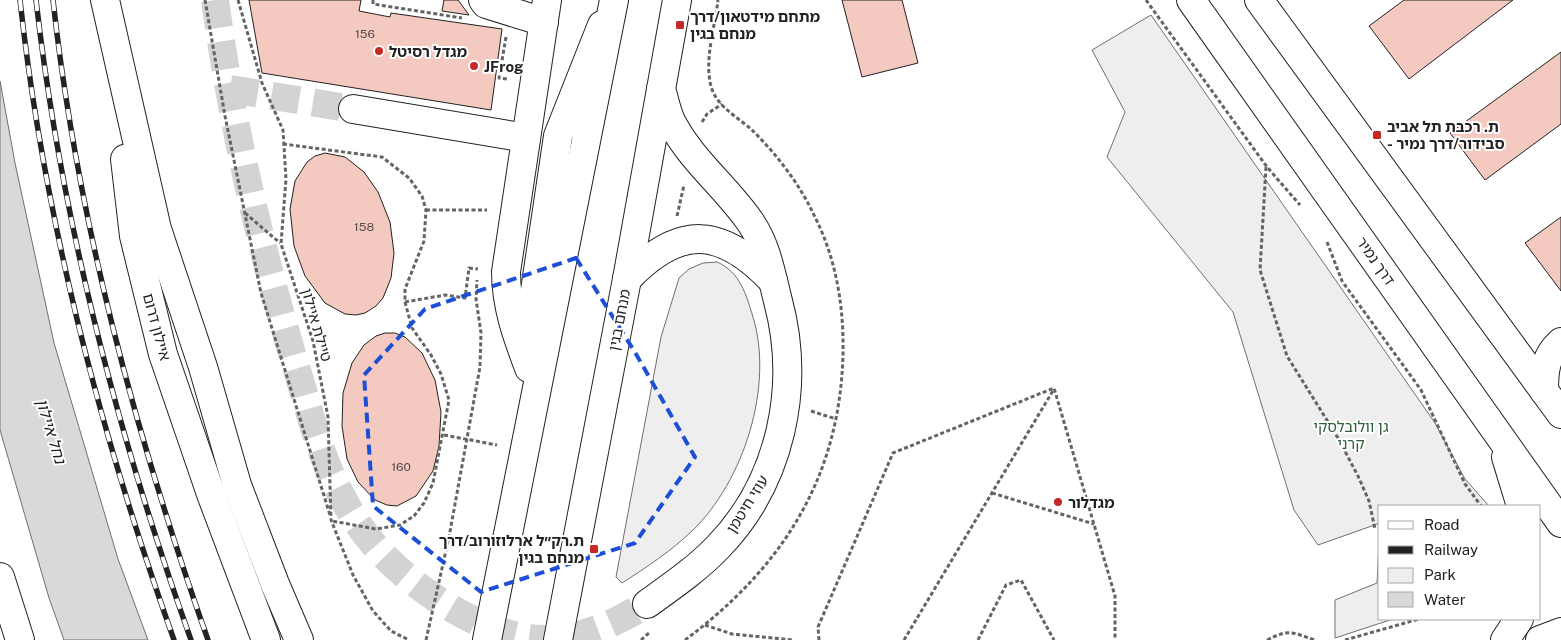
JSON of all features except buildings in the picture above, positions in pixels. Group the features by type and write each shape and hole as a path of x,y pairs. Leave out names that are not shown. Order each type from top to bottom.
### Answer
{"main road":[{"name":"איילון דרום","path":"105,0 134,236 163,354 211,494 266,640"},
{"path":"105,0 157,229 203,367 237,485 299,640"},
{"path":"487,640 538,390 613,0"},
{"name":"מנחם בגין","path":"558,640 627,279 677,0"},
{"name":"דרך נמיר","path":"1191,0 1561,523"},
{"path":"1259,0 1561,414"},
{"path":"476,10 486,4 546,11 507,266 506,293 515,330 538,390"},
{"name":"עוזי חיטמן","path":"648,604 685,576 718,547 744,515 764,481 775,454 786,401 787,366 784,322 765,250 750,223 690,151 673,125 661,90"},
{"path":"353,109 526,138"},
{"name":"עוזי חיטמן","path":"627,279 656,253 689,239 721,242 758,265 773,281"},
{"path":"1544,391 1544,369 1553,350 1561,342"},
{"path":"1500,436 1521,505"},
{"path":"0,577 20,640"},
{"path":"1505,640 1519,620"},
{"path":"1540,640 1561,632"}],"path":[{"path":"205,0 225,116 261,293 331,520 376,529 400,525 414,516 424,503 433,483 444,435 449,400 441,374 431,355 412,328 405,302 407,279 424,241 426,210 422,196 409,178 382,157 284,144"},
{"name":"טיילת איילון","path":"238,0 262,83 283,130 286,179 281,244 313,341 328,417 331,520 353,575 373,611 391,630 408,639"},
{"path":"373,0 373,4 476,10"},
{"path":"672,245 693,139 707,114 722,104 712,88 709,75 718,0"},
{"path":"1146,0 1266,166 1303,209"},
{"path":"506,34 499,78 508,79"},
{"path":"507,88 510,70"},
{"path":"1266,166 1260,270 1287,356 1338,438 1358,476 1369,501 1374,528"},
{"path":"485,220 488,200"},
{"path":"426,210 487,210"},
{"path":"244,212 281,244"},
{"path":"1325,239 1342,280 1421,390 1465,484 1480,505"},
{"path":"426,640 480,367 481,333 476,299 480,259"},
{"path":"405,302 445,295 465,298 469,268 478,269"},
{"path":"904,640 1054,388"},
{"path":"1054,388 1115,596 1115,640"},
{"path":"819,640 818,627 893,452 1054,388"},
{"path":"444,435 525,451"},
{"path":"992,493 1094,525"},
{"path":"978,640 1006,585 1021,580 1054,640"},
{"path":"1345,640 1415,620"},
{"path":"705,625 732,634 794,640"},
{"path":"1266,640 1278,634 1297,632 1315,640"}],"highlighted area":[{"path":"576,258 636,354 695,457 635,543 481,592 373,506 364,375 425,309"}],"green space":[{"name":"גן וולובלסקי קרני","path":"1151,15 1435,423 1465,479 1488,505 1378,505 1378,524 1318,545 1294,510 1233,312 1107,157 1125,112 1092,50"},
{"path":"717,262 725,266 741,285 748,300 759,344 760,373 757,402 750,431 740,460 710,510 692,531 676,545 622,583 616,577 661,337 679,278 689,269 703,263"},
{"path":"1378,563 1378,620 1390,620 1335,638 1335,600 1377,583"}],"water":[{"name":"נחל איילון","path":"0,81 15,163 54,343 118,559 148,640 64,640 49,598 0,430"}],"tunnel":[{"path":"215,0 230,93 248,185 283,322 326,463 343,499 362,530 386,558 426,592 473,620 522,637 544,639 585,633 611,623 647,604"},
{"path":"230,89 353,109"}],"railway":[{"path":"20,0 30,82 44,163 78,324 122,483 174,640"},
{"path":"36,0 60,163 95,324 139,483 191,640"},
{"path":"53,0 77,163 93,244 112,324 156,483 208,640"}],"place":[{"name":"מתחם מידטאון/דרך מנחם בגין","path":"680,25"},
{"name":"מגדל רסיטל","path":"379,51"},
{"name":"JFrog","path":"474,66"},
{"name":"ת. רכבת תל אביב - סבידור/דרך נמיר","path":"1377,135"},
{"name":"מגדלור","path":"1058,502"},
{"name":"ת.רק״ל ארלוזורוב/דרך מנחם בגין","path":"594,549"}]}
